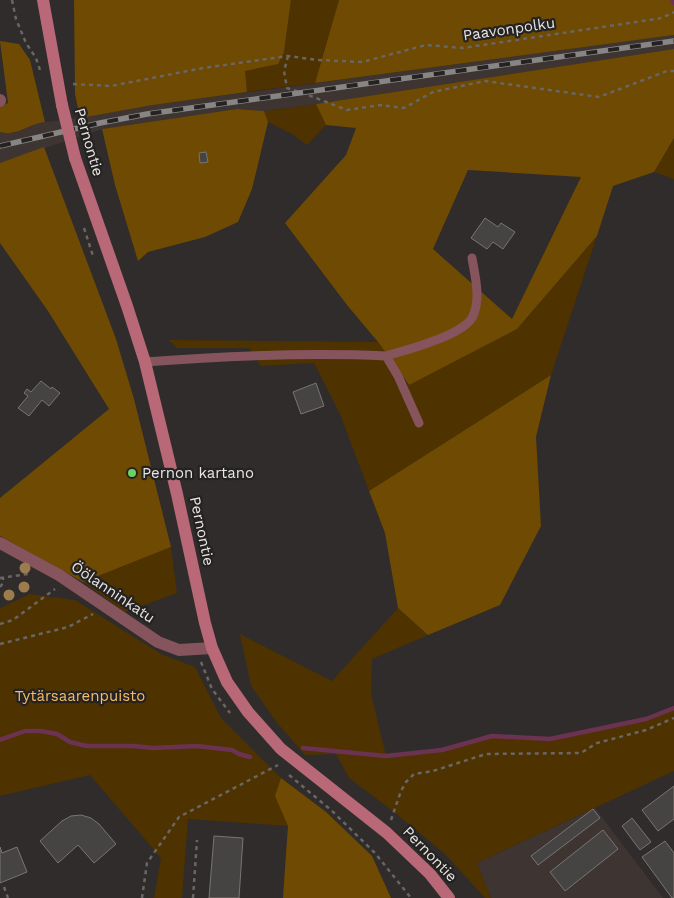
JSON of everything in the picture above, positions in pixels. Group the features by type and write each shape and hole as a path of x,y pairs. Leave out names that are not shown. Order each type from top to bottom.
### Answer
{"street":[{"name":"Pernontie","path":"43,0 62,105 75,158 128,306 145,362 212,648 227,682 248,712 281,749 387,833 430,874 449,898"},
{"name":"Öölanninkatu","path":"0,543 64,578 158,642 179,650 212,648"}],"lane":[{"path":"145,362 194,358 350,354 386,356 436,340 466,327 473,316 477,292 472,258"},
{"path":"386,356 398,376 419,423"}],"path":[{"path":"12,0 16,19 26,43 36,58 43,81"},
{"name":"Paavonpolku","path":"59,87 74,84 111,86 203,68 288,56 318,60 362,62 426,46 463,48 662,18 674,12"},
{"path":"288,56 284,70 287,88 303,92 347,110 380,105 404,108 433,92 484,81 599,97 667,71 674,71"},
{"path":"0,587 3,583 2,578 33,573 42,566"},
{"path":"0,624 13,620 57,587 64,578"},
{"path":"0,644 68,627 95,612 102,605"},
{"path":"387,833 401,791 414,774 432,771 486,754 581,753 597,743 646,730 674,718"},
{"path":"142,898 146,863 179,817 279,765"},
{"path":"193,898 197,840"},
{"path":"4,887 8,898"}],"shaded area":[{"path":"74,0 291,0 284,52 278,64 245,71 247,92 153,105 80,118 75,94"},
{"path":"339,0 674,0 674,35 315,83"},
{"path":"674,35 674,49 316,104 264,111 237,109 102,129 0,163 0,132 15,133 39,123 153,105"},
{"path":"0,41 19,44 30,60 45,122 12,133 0,132 0,107 8,103"},
{"path":"674,49 674,138 654,172 613,186 597,236 517,329 409,385 378,342 347,305 285,223 346,155 356,128 326,125 316,104","holes":["468,170 581,177 512,319 433,249"]},
{"path":"237,109 264,111 268,122 252,189 238,222 205,237 148,252 138,261 115,185 102,129"},
{"path":"44,147 116,339 134,399 171,547 83,582 0,536 0,498 109,409 48,311 0,243 0,163"},
{"path":"551,375 536,437 541,526 500,605 428,635 398,608 385,533 369,491"},
{"path":"281,778 326,812 372,856 391,898 283,898 288,826 275,796"},
{"path":"595,808 663,898 491,898 477,863"}],"green space":[{"path":"291,0 339,0 315,83 247,92 244,71 278,63 284,52"},
{"path":"316,104 326,125 307,145 292,134 268,122 264,111"},
{"path":"674,138 674,179 654,172"},
{"path":"597,236 551,375 369,491 340,414 314,363 261,366 249,348 177,348 169,340 378,342 408,385 517,329"},
{"path":"171,547 177,593 125,612 83,582"},
{"name":"Tytärsaarenpuisto","path":"30,594 75,600 161,654 195,667 221,718 281,778 326,812 372,856 391,898 283,898 288,826 188,819 182,898 154,898 161,858 90,775 0,796 0,608"},
{"path":"398,608 428,635 372,659 371,693 386,756 442,750 492,736 550,739 646,719 674,708 674,771 477,863 491,898 485,898 445,854 349,778 336,754 305,755 278,724 251,686 240,634 332,681"}],"building":[{"path":"206,152 208,162 200,163 199,153"},
{"path":"485,218 498,227 501,223 515,232 503,249 493,242 487,249 471,238"},
{"path":"41,381 60,393 49,406 42,400 29,416 18,408 28,396 24,393 27,389 31,392"},
{"path":"316,383 324,406 301,414 293,392"},
{"path":"674,786 674,819 658,831 642,810"},
{"path":"593,809 600,818 538,865 531,856"},
{"path":"81,815 91,818 99,824 116,844 94,863 78,845 58,863 40,841 62,821 71,816"},
{"path":"632,818 651,842 640,850 622,826"},
{"path":"603,830 618,849 565,891 550,872"},
{"path":"214,836 243,838 239,898 209,898"},
{"path":"665,841 674,853 674,898 672,898 642,857"},
{"path":"0,847 2,853 17,847 27,872 0,883"}],"waterway":[{"path":"303,748 386,756 442,750 492,736 550,739 646,719 674,708"},
{"path":"0,740 25,731 41,731 57,734 70,742 87,746 153,748 197,746 232,750 250,757"}],"railway":[{"path":"0,146 147,114 674,41"}],"place":[{"name":"Pernon kartano","path":"132,473"}]}
